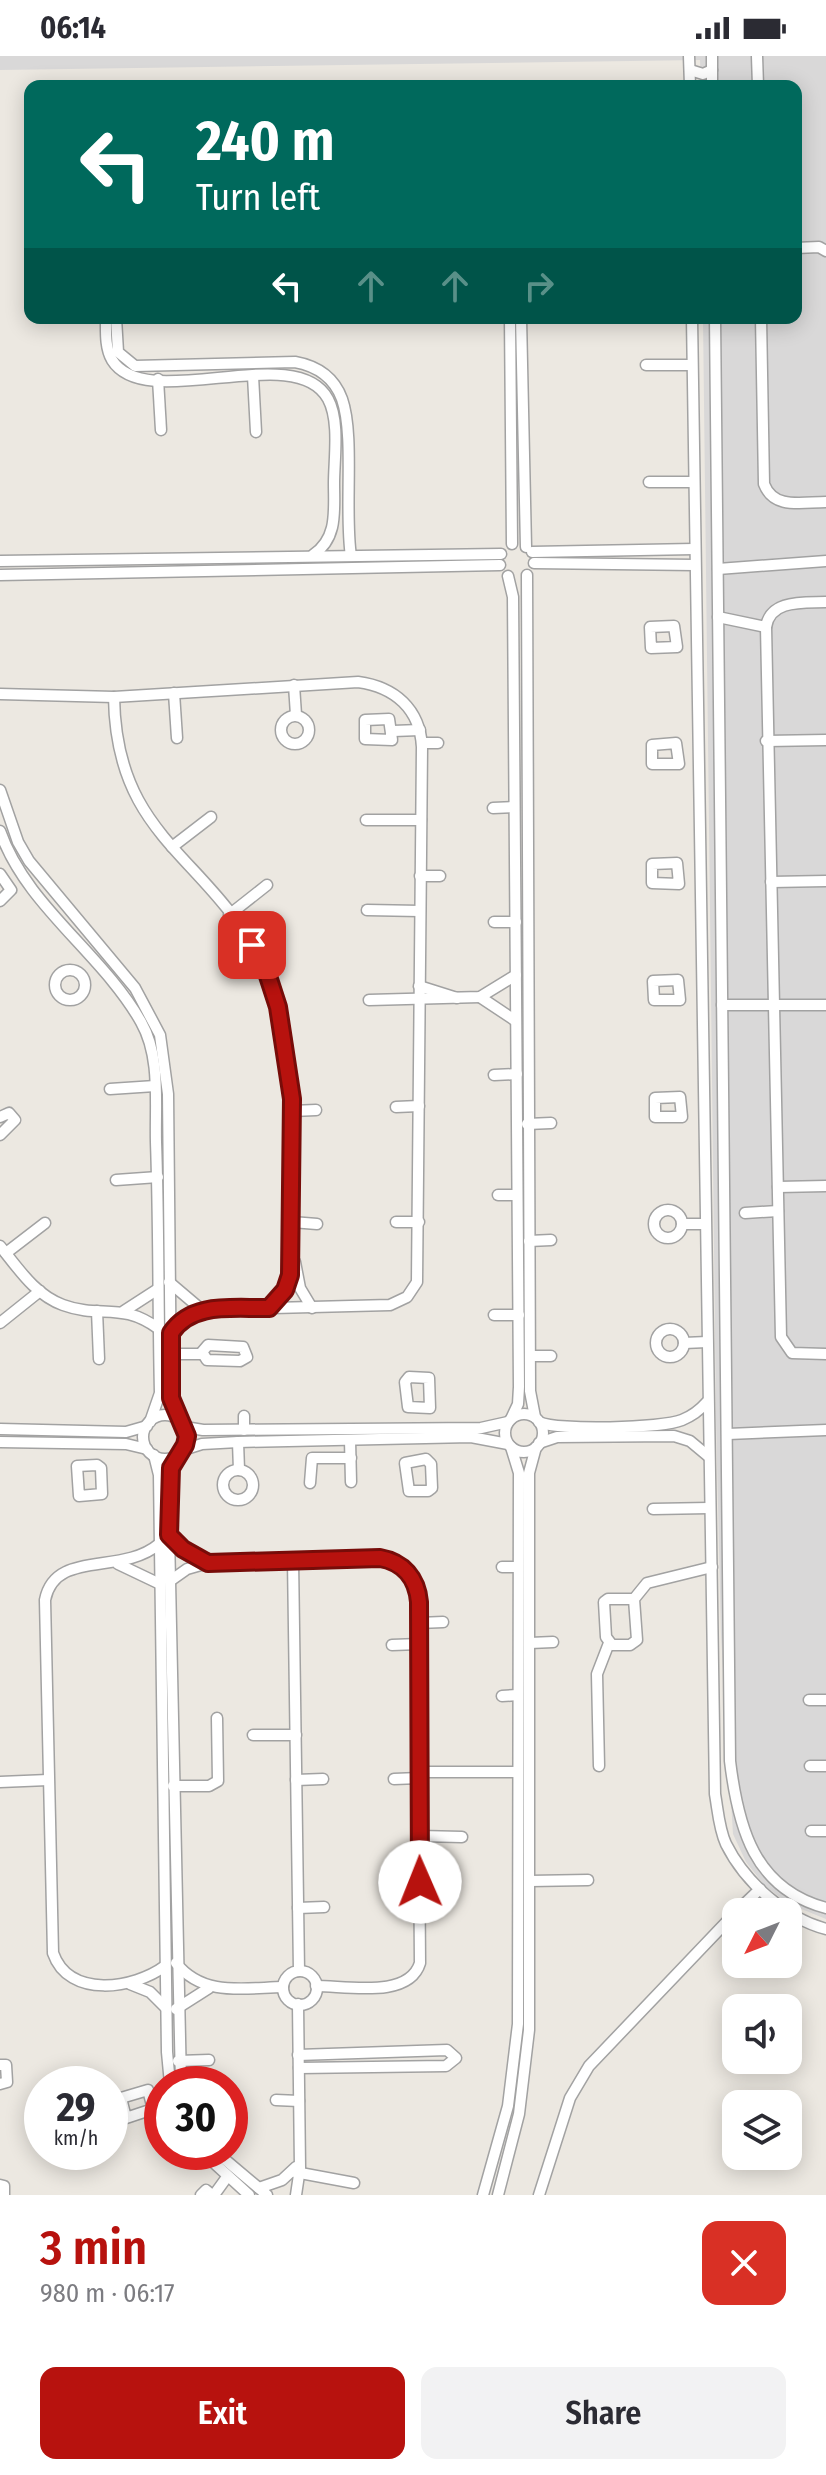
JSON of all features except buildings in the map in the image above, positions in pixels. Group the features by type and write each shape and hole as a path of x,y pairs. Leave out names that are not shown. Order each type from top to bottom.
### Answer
{"street":[{"path":"689,56 690,80"},
{"path":"712,56 712,80"},
{"path":"757,56 758,80"},
{"path":"690,70 703,74 712,70"},
{"path":"802,248 819,247 826,251"},
{"path":"106,324 108,347 115,363 131,376 158,379 304,377 322,389 331,405 334,521 328,541 313,555"},
{"path":"116,324 118,352 128,363 143,368 295,362 319,370 330,380 345,412 351,556"},
{"path":"500,560 512,544 510,324"},
{"path":"483,2195 502,2133 518,2024 519,1473 505,1431 524,1391 530,1356 529,1241 516,1021 516,922 527,575 531,554 521,324"},
{"path":"692,324 715,1794 725,1842 760,1889 796,1916 826,1929"},
{"path":"715,324 730,1746 738,1816 746,1841 777,1881 806,1902 826,1908"},
{"path":"761,324 764,484 768,494 780,503 826,502"},
{"path":"646,365 692,365"},
{"path":"204,366 205,379"},
{"path":"253,376 256,432"},
{"path":"158,379 161,430"},
{"path":"511,397 523,397"},
{"path":"649,482 693,482"},
{"path":"512,544 531,554 694,565"},
{"path":"531,554 694,549"},
{"path":"669,563 670,550"},
{"path":"0,561 313,555 500,560"},
{"path":"0,575 500,560"},
{"path":"498,2195 514,2138 526,2060 530,1908 529,1466 543,1435 524,1391 519,1315 517,1195 527,1124 520,851 514,807 513,597 500,560"},
{"path":"718,569 826,561"},
{"path":"508,576 517,578 527,575"},
{"path":"826,602 782,606 773,611 766,627 766,741 782,1344 792,1353 826,1354"},
{"path":"718,617 766,627"},
{"path":"677,637 696,636"},
{"path":"1,695 114,697 358,682 383,688 408,707 420,730 419,1276 407,1297 390,1305 202,1310 184,1318 171,1333"},
{"path":"294,685 296,715"},
{"path":"174,693 177,738"},
{"path":"114,697 117,744 126,780 142,810 229,915 260,959 273,988 286,1045 292,1111 292,1222 288,1285 269,1308"},
{"path":"393,731 420,730"},
{"path":"766,741 826,740"},
{"path":"422,743 438,743"},
{"path":"679,754 697,754"},
{"path":"0,790 23,852 142,998 163,1045 168,1094 170,1354 165,1393 148,1424 144,1440 164,1485 169,1535 165,1582 170,2066"},
{"path":"493,808 514,807"},
{"path":"172,847 211,817"},
{"path":"366,820 421,820"},
{"path":"0,831 21,872 143,1024 153,1058 159,1329 165,1393 187,1441 164,1485 159,1544 165,1582 173,1786 170,1933"},
{"path":"0,901 11,890 3,878 21,872"},
{"path":"680,874 699,873"},
{"path":"420,876 440,876"},
{"path":"771,882 826,881"},
{"path":"229,915 267,885"},
{"path":"367,910 420,911"},
{"path":"494,922 516,922"},
{"path":"74,937 85,927"},
{"path":"81,975 96,962"},
{"path":"369,1000 480,997 516,975"},
{"path":"419,986 457,998"},
{"path":"681,990 701,990"},
{"path":"480,997 516,1021"},
{"path":"722,1005 826,1005"},
{"path":"494,1075 517,1074"},
{"path":"110,1089 155,1086"},
{"path":"396,1107 419,1106"},
{"path":"683,1107 704,1107"},
{"path":"292,1111 316,1110"},
{"path":"0,1117 9,1113 15,1120 0,1135"},
{"path":"527,1124 551,1123"},
{"path":"116,1180 158,1177"},
{"path":"778,1187 826,1186"},
{"path":"498,1195 517,1195"},
{"path":"745,1213 778,1211"},
{"path":"292,1222 317,1224"},
{"path":"396,1222 419,1222"},
{"path":"45,1223 3,1249 40,1291 61,1305 97,1311 124,1311 159,1329"},
{"path":"682,1224 705,1224"},
{"path":"529,1241 551,1240"},
{"path":"291,1254 300,1288 312,1308"},
{"path":"169,1282 202,1310"},
{"path":"124,1311 158,1289"},
{"path":"0,1323 40,1291"},
{"path":"97,1311 99,1359"},
{"path":"494,1315 519,1315"},
{"path":"684,1343 707,1342"},
{"path":"170,1354 202,1354"},
{"path":"530,1356 551,1356"},
{"path":"0,1429 126,1432 163,1416 181,1424 244,1430 481,1428 524,1414 558,1427 671,1423 690,1417 707,1402"},
{"path":"418,1409 419,1428"},
{"path":"244,1416 244,1430"},
{"path":"728,1434 826,1430"},
{"path":"0,1442 126,1444 167,1459 208,1443 482,1437 524,1452 557,1437 674,1436 690,1441 708,1456"},
{"path":"350,1440 351,1482"},
{"path":"415,1440 418,1459"},
{"path":"238,1442 239,1470"},
{"path":"88,1443 90,1465"},
{"path":"310,1483 312,1458 351,1458"},
{"path":"653,1509 709,1508"},
{"path":"169,1535 183,1549 208,1563"},
{"path":"159,1544 140,1557 66,1570 55,1578 46,1593 48,1780 55,1959 66,1974 82,1983 128,1983 150,1992 171,2009 179,2066"},
{"path":"165,1582 187,1569 208,1563 373,1558 394,1562 414,1581 419,1595 420,1963 408,1982 397,1986 316,1986"},
{"path":"293,1560 299,1971"},
{"path":"116,1563 165,1582"},
{"path":"502,1567 518,1567"},
{"path":"609,1643 616,1646 635,1642 634,1599 647,1583 712,1567"},
{"path":"599,1766 597,1674 609,1643 605,1600 634,1599"},
{"path":"419,1623 443,1622"},
{"path":"530,1643 553,1642"},
{"path":"392,1645 419,1644"},
{"path":"502,1696 518,1695"},
{"path":"809,1700 826,1700"},
{"path":"173,1786 209,1786 218,1781 217,1718"},
{"path":"253,1735 296,1735"},
{"path":"810,1766 826,1766"},
{"path":"394,1779 419,1775 517,1772"},
{"path":"296,1780 323,1779"},
{"path":"0,1782 48,1780"},
{"path":"811,1831 826,1831"},
{"path":"420,1836 462,1837"},
{"path":"530,1881 588,1880"},
{"path":"751,1898 760,1889"},
{"path":"399,1907 421,1906"},
{"path":"298,1908 324,1907"},
{"path":"517,1908 530,1908"},
{"path":"539,2195 570,2098 589,2066 722,1927"},
{"path":"128,1983 170,1965"},
{"path":"170,1965 209,1988"},
{"path":"299,1971 311,1975 316,1986 313,1998 298,2004 287,1999 283,1987 288,1976 299,1971"},
{"path":"171,2009 209,1988 283,1987"},
{"path":"296,2195 298,2004"},
{"path":"298,2055 447,2050 456,2058 446,2066 299,2068"},
{"path":"178,2061 209,2060"},
{"path":"0,2065 6,2065 7,2083 0,2084"},
{"path":"276,2100 299,2101"},
{"path":"297,2169 354,2183"},
{"path":"258,2193 297,2169"},
{"path":"220,2170 258,2193"},
{"path":"234,2170 258,2193"},
{"path":"201,2195 206,2190 213,2195 227,2177"},
{"path":"0,2185 4,2186 4,2195"}],"shaded area":[{"path":"0,56 826,56 826,1919 802,1909 802,1898 781,1898 765,1886 746,1862 733,1834 721,1635 716,1419 703,324 802,324 802,80 701,80 700,60 0,70"}],"route":[{"path":"252,945 273,988 289,1063 292,1222 289,1281 269,1308 202,1310 184,1318 171,1333 171,1398 187,1436 183,1450 176,1456 171,1468 169,1535 191,1555 208,1563 380,1558 394,1562 410,1575 417,1588 419,1602 420,1882"}]}
